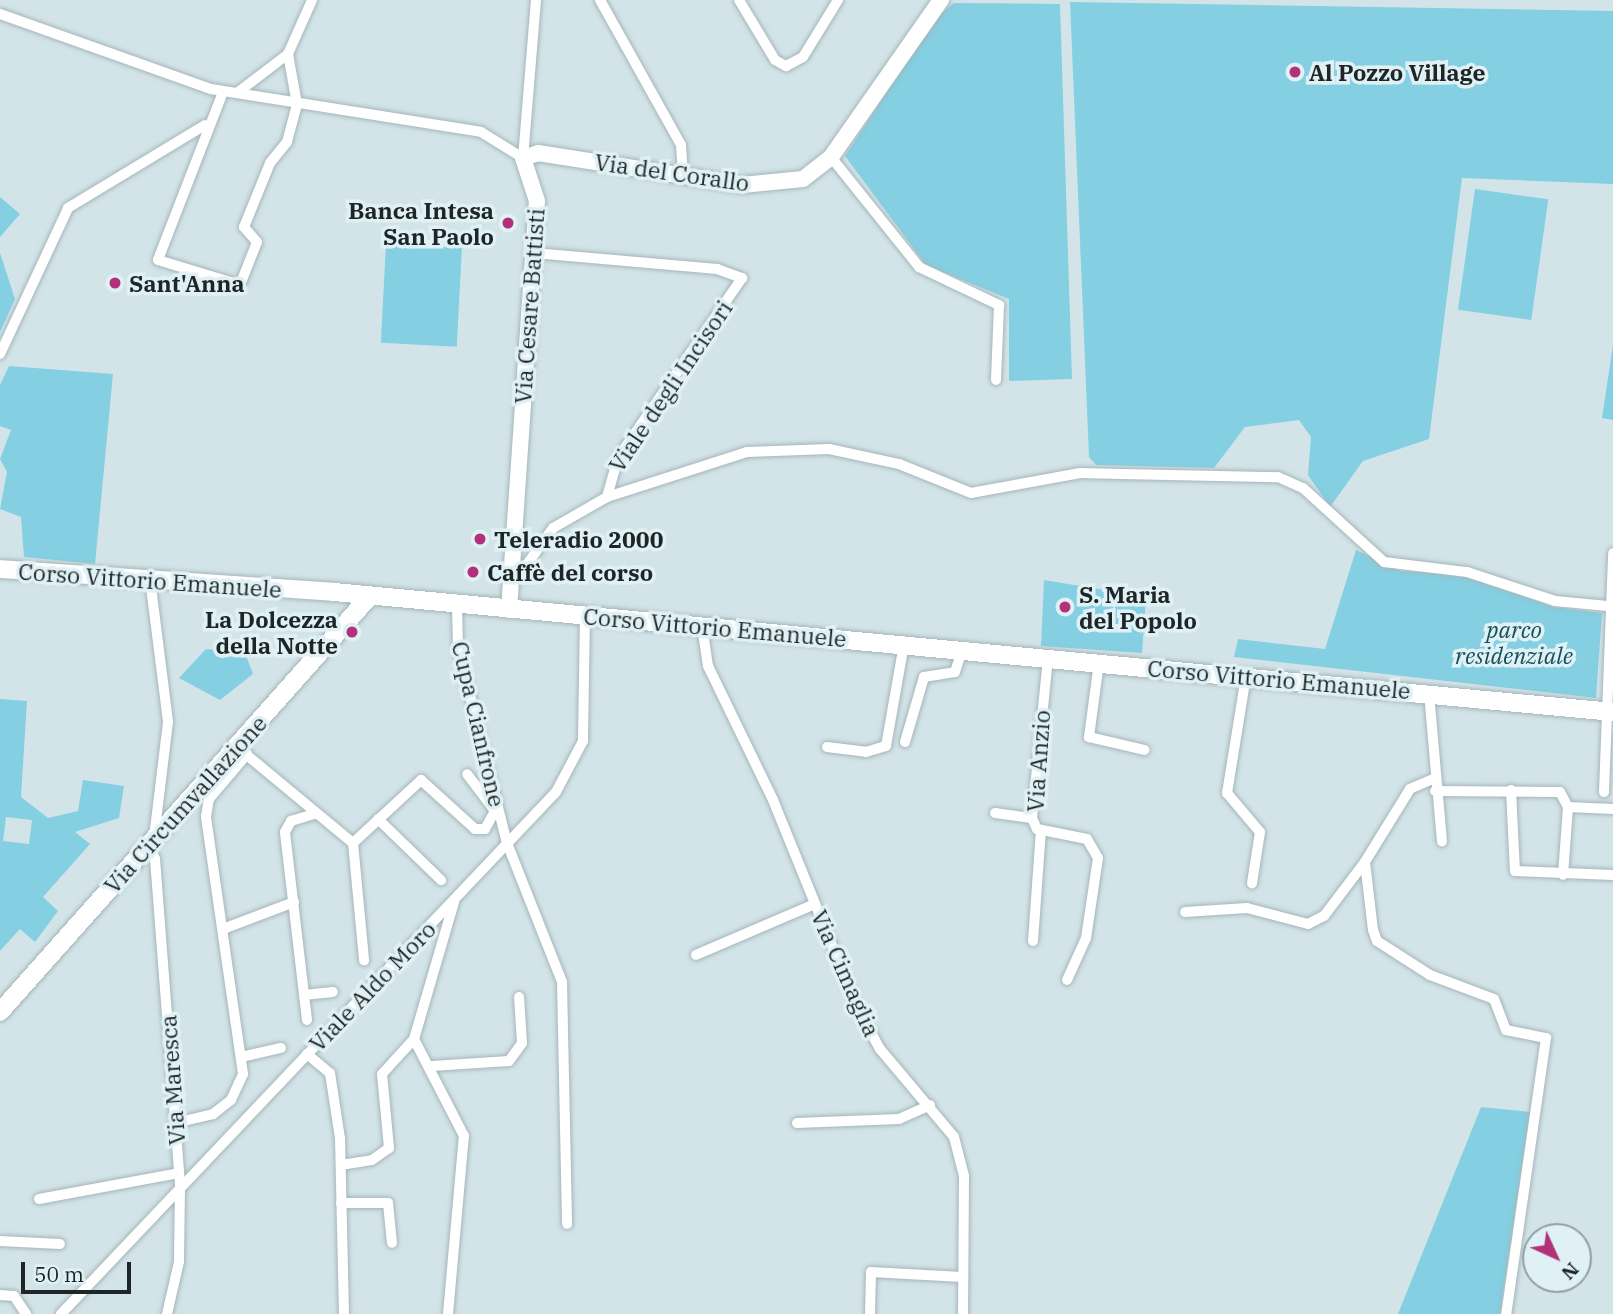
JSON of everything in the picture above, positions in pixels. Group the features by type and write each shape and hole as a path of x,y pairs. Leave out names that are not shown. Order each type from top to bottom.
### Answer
{"main road":[{"name":"Corso Vittorio Emanuele","path":"0,569 585,615 1609,712"},
{"name":"Via Circumvallazione","path":"0,1012 151,843 242,750 370,596"}],"street":[{"path":"237,93 288,54 312,0"},
{"path":"0,14 223,92 481,132 523,158 536,0"},
{"path":"600,0 681,145 683,174"},
{"path":"739,0 775,60 786,66 803,57 838,0"},
{"name":"Via del Corallo","path":"523,158 538,153 743,185 785,184 831,157 941,0"},
{"path":"223,92 205,125 158,260 240,285 257,242 244,227 270,163 287,142 297,104 288,54"},
{"path":"0,354 68,208 205,125"},
{"path":"831,157 919,267 999,305 996,380"},
{"name":"Via Cesare Battisti","path":"509,610 537,201 523,158"},
{"name":"Viale degli Incisori","path":"534,253 717,269 742,278 618,458 607,497"},
{"path":"510,588 553,528 607,497 747,452 830,449 899,464 971,494 1080,473 1278,477 1303,488 1384,562 1467,572 1555,601 1608,606"},
{"path":"1604,792 1609,712 1608,606 1613,553"},
{"name":"Via Maresca","path":"150,579 168,722 151,843 155,859 180,1187 178,1262 167,1314"},
{"name":"Cupa Cianfrone","path":"457,605 458,648 507,843 562,982 567,1224"},
{"name":"Viale Aldo Moro","path":"61,1314 556,792 583,741 585,615"},
{"name":"Via Cimaglia","path":"702,626 708,666 880,1049 930,1105 954,1137 964,1176 963,1314"},
{"path":"827,747 866,752 886,746 904,644"},
{"path":"905,742 924,677 955,672 962,650"},
{"name":"Via Anzio","path":"1048,658 1032,818 1041,831 1087,839 1098,858 1086,938 1067,980"},
{"path":"1099,662 1089,737 1145,750"},
{"path":"1246,676 1227,793 1260,832 1252,883"},
{"name":"Corso Vittorio Emanuele","path":"1429,693 1434,785 1442,841"},
{"path":"175,1123 198,1121 231,1100 243,1074 207,805 242,750 353,844 364,960"},
{"path":"353,844 379,818 426,780 475,829 485,829 495,811 467,774"},
{"path":"1185,912 1247,908 1308,924 1324,916 1364,862 1410,789 1434,785 1560,792 1569,807 1563,875"},
{"path":"1511,790 1513,869 1563,875 1613,875"},
{"path":"1569,807 1613,809"},
{"path":"995,813 1032,818"},
{"path":"307,1020 286,826 314,814"},
{"path":"379,818 441,880"},
{"path":"1033,941 1041,831"},
{"path":"1364,862 1377,941 1430,975 1494,999 1506,1030 1546,1038 1506,1314"},
{"path":"341,1165 372,1160 389,1148 382,1074 415,1039 455,898"},
{"path":"223,929 293,902"},
{"path":"696,955 815,904"},
{"path":"304,995 333,992"},
{"path":"432,1066 509,1061 522,1043 519,997"},
{"path":"415,1039 432,1066 464,1136 448,1314"},
{"path":"241,1057 281,1048"},
{"path":"307,1054 330,1073 341,1165 344,1314"},
{"path":"797,1123 899,1119 930,1105"},
{"path":"39,1199 179,1173"},
{"path":"341,1203 388,1203 392,1243"},
{"path":"0,1241 60,1244"},
{"path":"870,1314 871,1272 962,1277"},
{"path":"0,1295 14,1296 26,1314"}],"green space":[{"path":"1070,2 1613,11 1613,184 1462,178 1429,439 1363,461 1330,507 1308,475 1311,437 1299,420 1245,427 1214,468 1096,465 1089,457"},
{"path":"954,3 1060,4 1072,379 1009,381 1009,299 926,265 845,156 936,17"},
{"path":"1475,189 1548,199 1531,320 1458,310"},
{"path":"0,197 20,214 0,237"},
{"path":"386,244 462,248 457,347 381,343"},
{"path":"0,253 15,299 0,332"},
{"path":"1613,345 1613,420 1602,418"},
{"path":"9,366 113,374 95,564 24,557 21,517 0,509 7,472 0,459 11,430 0,426 0,385"},
{"name":"parco residenziale","path":"1356,550 1401,571 1464,575 1553,607 1602,613 1596,698 1234,657 1238,639 1325,649"},
{"path":"1044,580 1146,597 1142,653 1041,646"},
{"path":"206,649 245,653 253,674 220,700 179,678"},
{"path":"0,699 27,701 21,797 48,818 78,811 83,780 124,786 119,818 75,832 90,844 43,897 58,911 35,942 20,929 0,951","holes":["6,817 32,820 29,844 3,841"]},
{"path":"1481,1107 1530,1112 1500,1314 1398,1314"}],"place":[{"name":"Al Pozzo Village","path":"1295,72"},
{"name":"Banca Intesa San Paolo","path":"508,223"},
{"name":"Sant'Anna","path":"115,283"},
{"name":"Teleradio 2000","path":"480,539"},
{"name":"Caffè del corso","path":"473,572"},
{"name":"S. Maria del Popolo","path":"1065,607"},
{"name":"La Dolcezza della Notte","path":"352,632"}]}
